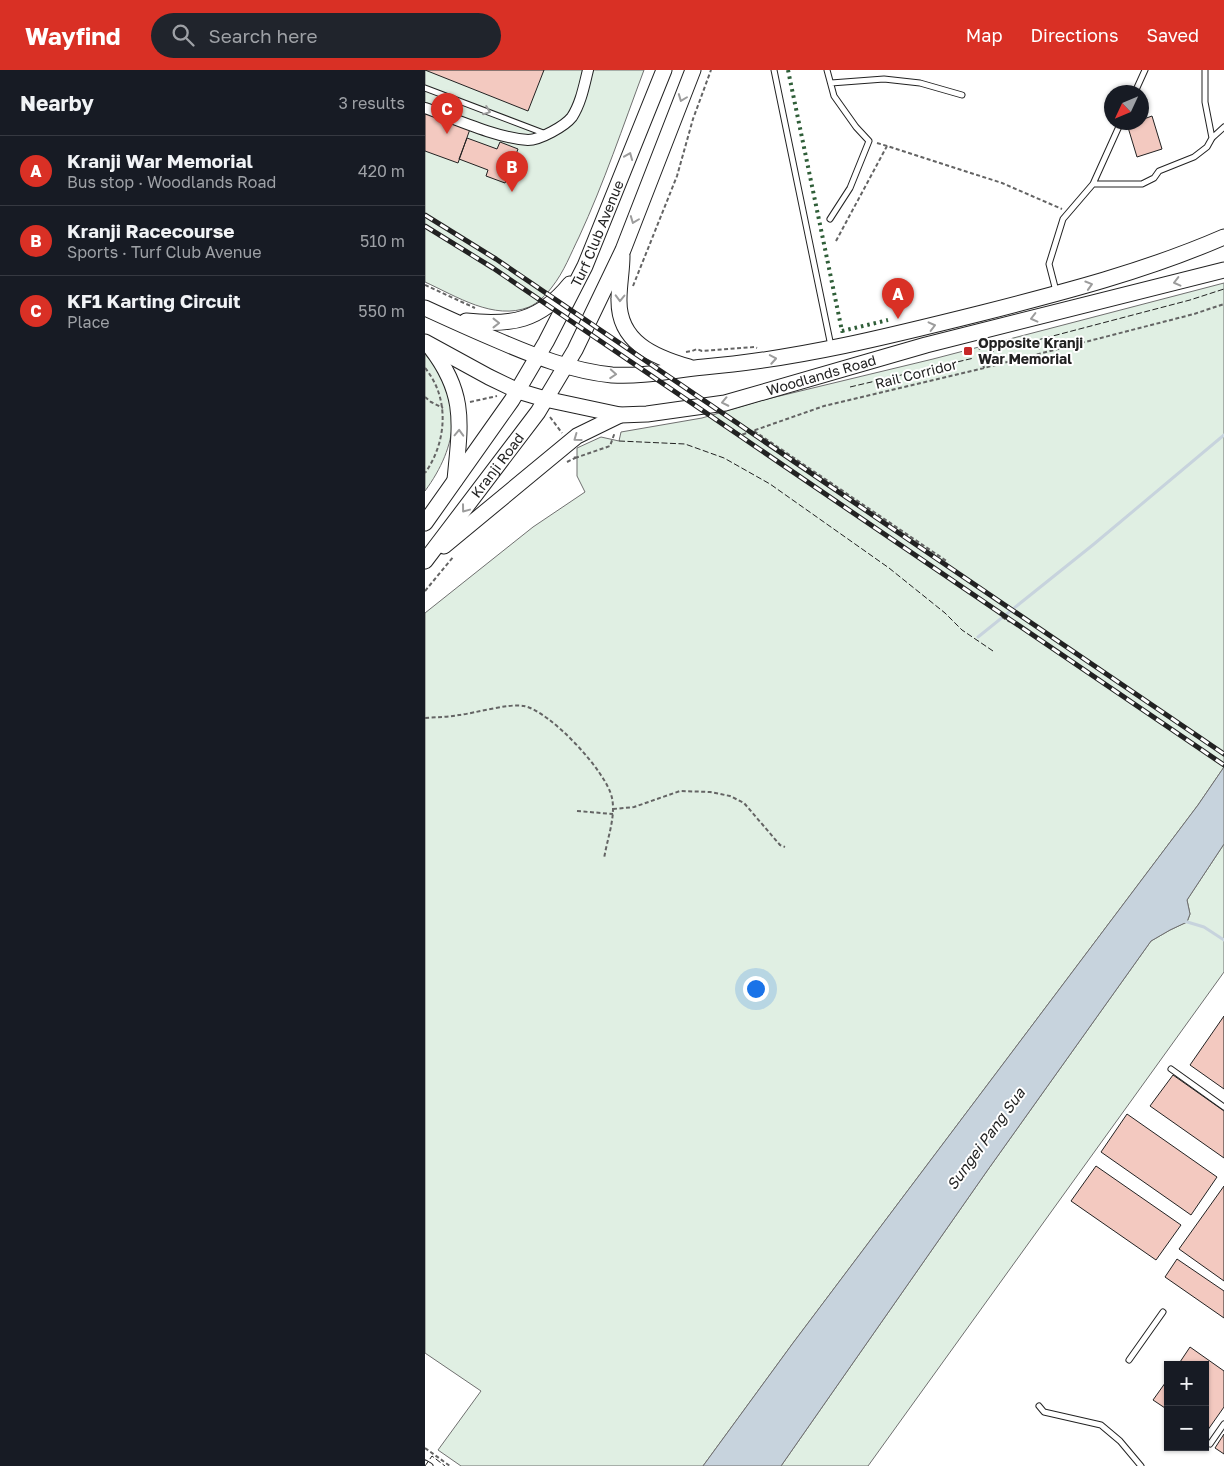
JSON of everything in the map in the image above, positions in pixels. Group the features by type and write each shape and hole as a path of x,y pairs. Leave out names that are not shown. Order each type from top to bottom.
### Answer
{"main road":[{"name":"Turf Club Avenue","path":"518,391 538,358 585,266 664,70"},
{"name":"Turf Club Avenue","path":"565,365 575,350 623,250 693,70"},
{"name":"Woodlands Road","path":"425,308 538,358 583,371 641,376 695,368 743,364 832,349 920,329 1099,282 1224,237"},
{"path":"623,250 619,300 624,322 633,338 653,355 695,368"},
{"path":"448,319 503,324 528,318 548,307 585,266"},
{"name":"Woodlands Road","path":"426,342 489,378 518,391 618,421 647,414 725,402 926,345 1224,270"},
{"path":"426,342 444,365 456,395 459,441 455,482"},
{"name":"Kranji Road","path":"425,561 533,419 565,365"},
{"name":"Kranji Road","path":"425,523 518,391"},
{"path":"425,561 577,436 618,421"}],"street":[{"path":"425,108 498,133 530,140 547,134 571,119 579,105 588,70"}],"lane":[{"path":"774,70 832,349"},
{"path":"827,70 835,96 869,141 850,188 830,219"},
{"path":"1138,85 1145,70"},
{"path":"1205,70 1205,102 1212,138"},
{"path":"831,83 884,79 920,83 962,95"},
{"path":"425,88 547,134"},
{"path":"1093,184 1142,184 1154,178 1159,171 1194,157 1207,147 1212,138 1224,126"},
{"path":"1057,294 1049,264 1063,218 1093,184 1117,130"},
{"path":"1171,1069 1224,1108"},
{"path":"1129,1360 1163,1312"},
{"path":"1039,1406 1044,1412 1101,1425 1120,1441 1141,1466"},
{"path":"1210,1444 1224,1424"},
{"path":"425,1462 430,1466"}],"path":[{"path":"633,292 633,286 677,176 693,119 711,70"},
{"path":"869,141 1001,183 1069,212"},
{"path":"836,241 887,146"},
{"path":"425,285 482,311"},
{"name":"Rail Corridor","path":"714,417 741,435 824,406 984,368 1194,314 1224,304"},
{"path":"978,345 984,368"},
{"path":"685,352 697,349 702,351 755,347 760,350"},
{"path":"425,368 435,384 443,408 440,438 433,462 425,473"},
{"path":"425,397 443,408 501,395"},
{"path":"575,458 610,446 618,421"},
{"path":"754,431 948,562"},
{"path":"1002,617 1010,622"},
{"path":"425,718 450,717 511,706 523,706 532,708 553,722 595,767 606,782 612,797 613,814 605,859"},
{"path":"613,809 634,807 680,791 710,792 730,796 744,803 759,818 780,845 785,847"},
{"path":"577,811 613,814"},
{"path":"425,1448 450,1466"}],"green space":[{"path":"425,70 644,70 597,196 567,262 550,290 539,301 529,307 516,311 489,309 462,300 425,282"},
{"path":"1224,283 1224,767 1198,805 793,1343 703,1466 461,1466 438,1450 481,1391 425,1353 425,613 533,527 585,492 577,476 577,448 601,437 619,441 621,432 702,418 763,400 933,359"},
{"path":"425,354 438,371 447,388 452,422 445,457 425,491"},
{"path":"1224,844 1224,972 868,1466 781,1466 987,1171 1151,941 1187,922 1190,914 1187,900"}],"water":[{"name":"Sungei Pang Sua","path":"1224,767 1224,844 1187,900 1190,914 1187,922 1151,941 987,1171 781,1466 703,1466 793,1343 1198,805"}],"building":[{"path":"425,70 544,70 528,111"},
{"path":"425,112 470,129 458,163 425,151"},
{"path":"1152,116 1162,149 1137,157 1129,130 1149,130 1149,117"},
{"path":"467,138 497,149 500,142 518,149 505,183 486,176 488,170 459,159"},
{"path":"1224,1016 1224,1089 1190,1065"},
{"path":"1173,1075 1224,1111 1224,1158 1150,1106"},
{"path":"1127,1114 1217,1177 1191,1215 1101,1152"},
{"path":"1096,1166 1181,1225 1156,1260 1071,1201"},
{"path":"1224,1186 1224,1281 1179,1249"},
{"path":"1177,1259 1224,1291 1224,1318 1165,1277"},
{"path":"1190,1347 1224,1371 1224,1407 1209,1428 1209,1361 1181,1361"},
{"path":"1164,1385 1164,1407 1153,1400"},
{"path":"1224,1434 1224,1454 1215,1448"}],"waterway":[{"path":"978,637 1094,544 1224,435"},
{"path":"1184,921 1204,927 1224,940"}],"railway":[{"path":"425,215 496,259 1224,754"},
{"path":"425,226 493,268 1224,765"}],"hedge":[{"path":"788,70 842,331 888,320"}],"fence":[{"path":"988,353 1190,300 1224,289"},
{"path":"850,387 974,358"},
{"path":"619,441 685,444 724,458 770,484 889,568 945,613 962,630 993,651"},
{"path":"425,1466 432,1456 445,1466"}],"place":[{"name":"KF1 Karting Circuit","path":"447,134"},
{"name":"Kranji Racecourse","path":"512,192"},
{"name":"Kranji War Memorial","path":"898,319"},
{"name":"Opposite Kranji War Memorial","path":"968,351"}]}
